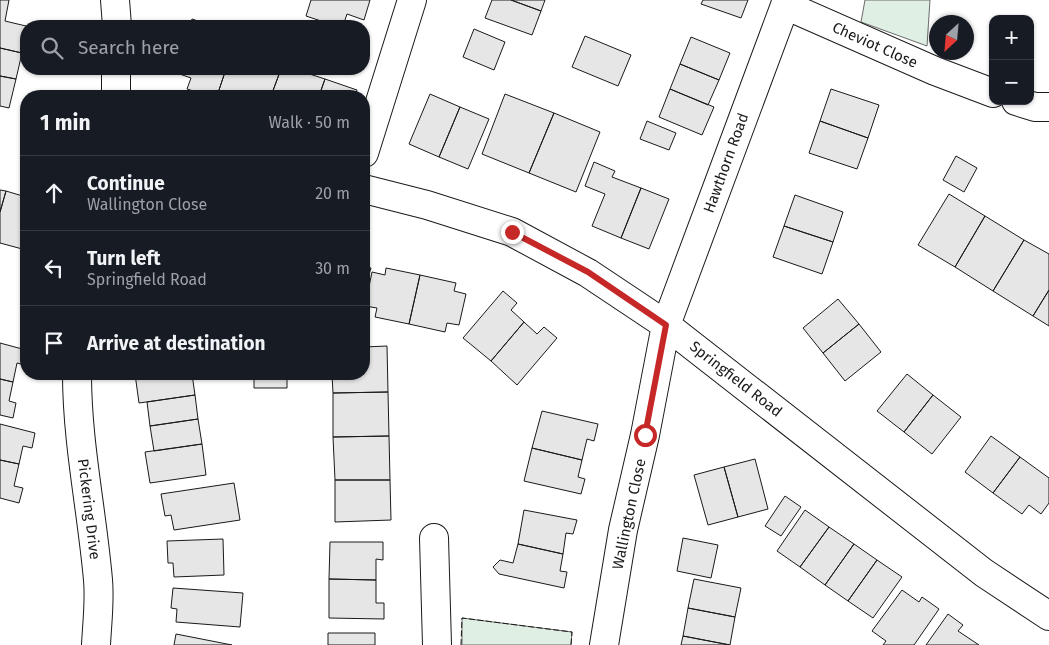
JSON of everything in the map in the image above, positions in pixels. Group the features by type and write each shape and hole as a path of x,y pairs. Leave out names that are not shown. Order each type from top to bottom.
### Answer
{"street":[{"path":"370,134 412,0"},
{"name":"Cheviot Close","path":"786,2 919,64 989,91"},
{"name":"Hawthorn Road","path":"666,325 786,2"},
{"path":"116,75 116,90"},
{"path":"1028,105 1049,107"},
{"name":"Springfield Road","path":"370,191 427,205 512,232 588,272 666,325 984,573 1049,616"},
{"name":"Wallington Close","path":"604,645 623,530 645,435 666,325"},
{"name":"Pickering Drive","path":"76,380 82,452 99,582 96,645"},
{"path":"434,538 437,645"}],"green space":[{"path":"865,0 930,0 927,46 861,22"},
{"path":"462,618 572,632 571,645 462,645"}],"building":[{"path":"0,0 9,0 5,21 20,25 20,53 0,48"},
{"path":"311,0 370,0 364,20 347,14 345,20 318,20 306,16"},
{"path":"492,0 511,0 541,11 532,35 485,18"},
{"path":"511,0 545,0 541,11"},
{"path":"703,0 748,0 741,18 701,4"},
{"path":"474,29 505,42 494,70 463,57"},
{"path":"585,36 631,55 618,86 572,67"},
{"path":"691,37 730,53 719,80 680,64"},
{"path":"0,48 20,53 16,79 0,76"},
{"path":"680,64 719,80 708,105 670,89"},
{"path":"182,75 224,75 219,90 187,89 191,78"},
{"path":"224,75 279,75 273,90 219,90"},
{"path":"279,75 313,75 325,79 321,90 273,90"},
{"path":"0,76 16,79 9,108 0,106"},
{"path":"325,79 357,90 321,90"},
{"path":"670,89 714,107 702,135 659,117"},
{"path":"831,89 879,105 868,138 820,121"},
{"path":"430,94 460,107 439,157 409,144"},
{"path":"505,94 554,113 529,173 482,154"},
{"path":"460,107 489,119 468,169 439,157"},
{"path":"554,113 600,132 576,192 529,173"},
{"path":"647,121 676,133 669,150 640,139"},
{"path":"820,121 868,138 857,169 809,153"},
{"path":"956,156 977,168 964,192 943,180"},
{"path":"594,162 615,171 612,177 641,188 621,238 592,226 605,194 585,186"},
{"path":"641,188 669,199 649,249 621,238"},
{"path":"0,190 6,191 0,212"},
{"path":"6,191 20,195 20,248 0,243 0,212"},
{"path":"949,194 985,216 955,267 918,245"},
{"path":"795,195 843,212 833,242 784,226"},
{"path":"985,216 1024,240 993,291 955,267"},
{"path":"784,226 833,242 822,274 773,257"},
{"path":"1024,240 1049,254 1049,290 1033,316 993,291"},
{"path":"386,268 420,275 409,324 375,317 377,308 370,307 372,272 385,275"},
{"path":"420,275 456,283 454,291 466,294 459,325 447,323 445,332 409,324"},
{"path":"1049,290 1049,326 1033,316"},
{"path":"503,291 517,303 511,310 524,322 491,361 463,338"},
{"path":"838,299 859,324 823,353 803,328"},
{"path":"524,322 537,334 544,327 557,338 517,385 491,361"},
{"path":"859,324 881,352 845,381 823,353"},
{"path":"0,343 20,348 20,364 17,363 13,382 0,379"},
{"path":"387,346 388,392 333,393 332,380 370,380 370,347"},
{"path":"907,374 933,395 904,432 877,411"},
{"path":"0,379 13,382 9,401 16,403 13,418 0,415"},
{"path":"136,380 193,380 195,395 139,403"},
{"path":"254,380 287,380 287,388 254,388"},
{"path":"388,392 389,436 333,437 333,393"},
{"path":"195,395 198,419 150,426 147,402"},
{"path":"933,395 961,417 932,454 904,432"},
{"path":"542,411 598,424 594,441 587,439 582,460 532,448"},
{"path":"198,419 202,444 154,451 150,426"},
{"path":"0,424 35,433 32,448 23,446 19,464 0,460"},
{"path":"389,436 390,480 335,480 333,437"},
{"path":"991,436 1020,457 993,493 965,472"},
{"path":"202,444 206,475 150,483 145,452"},
{"path":"532,448 582,460 578,477 585,479 581,494 524,481"},
{"path":"1020,457 1049,478 1049,503 1041,514 1029,505 1022,514 993,493"},
{"path":"755,459 768,509 738,517 724,467"},
{"path":"0,460 19,464 14,486 23,488 19,503 0,498"},
{"path":"724,467 738,517 708,525 694,475"},
{"path":"335,480 390,480 391,520 335,522"},
{"path":"234,483 240,520 174,530 171,515 165,516 161,494"},
{"path":"785,496 801,507 781,536 765,526"},
{"path":"524,510 577,520 573,534 566,533 563,554 518,544"},
{"path":"805,510 829,527 800,567 777,551"},
{"path":"829,527 854,544 825,585 800,567"},
{"path":"683,538 718,545 711,578 677,571"},
{"path":"223,539 224,575 174,577 173,563 168,563 167,541"},
{"path":"330,542 383,542 383,560 376,559 376,580 329,579"},
{"path":"518,544 563,554 560,571 567,572 564,588 499,574 493,567 500,560 513,563"},
{"path":"854,544 877,560 848,601 825,585"},
{"path":"877,560 902,577 873,618 848,601"},
{"path":"329,579 376,580 376,603 384,603 384,619 329,618"},
{"path":"694,579 741,588 735,617 688,608"},
{"path":"173,588 243,593 240,627 176,622 177,609 171,608"},
{"path":"902,590 919,602 922,597 939,609 914,645 883,645 886,641 872,631"},
{"path":"688,608 735,617 730,645 683,636"},
{"path":"948,614 963,625 958,631 979,645 926,645"},
{"path":"328,633 375,633 375,645 328,645"},
{"path":"176,634 232,645 174,645"},
{"path":"683,636 730,645 681,645"}],"fence":[{"path":"461,645 462,618 572,632 571,645"}],"route":[{"path":"512,232 588,272 666,325 645,435"}]}
